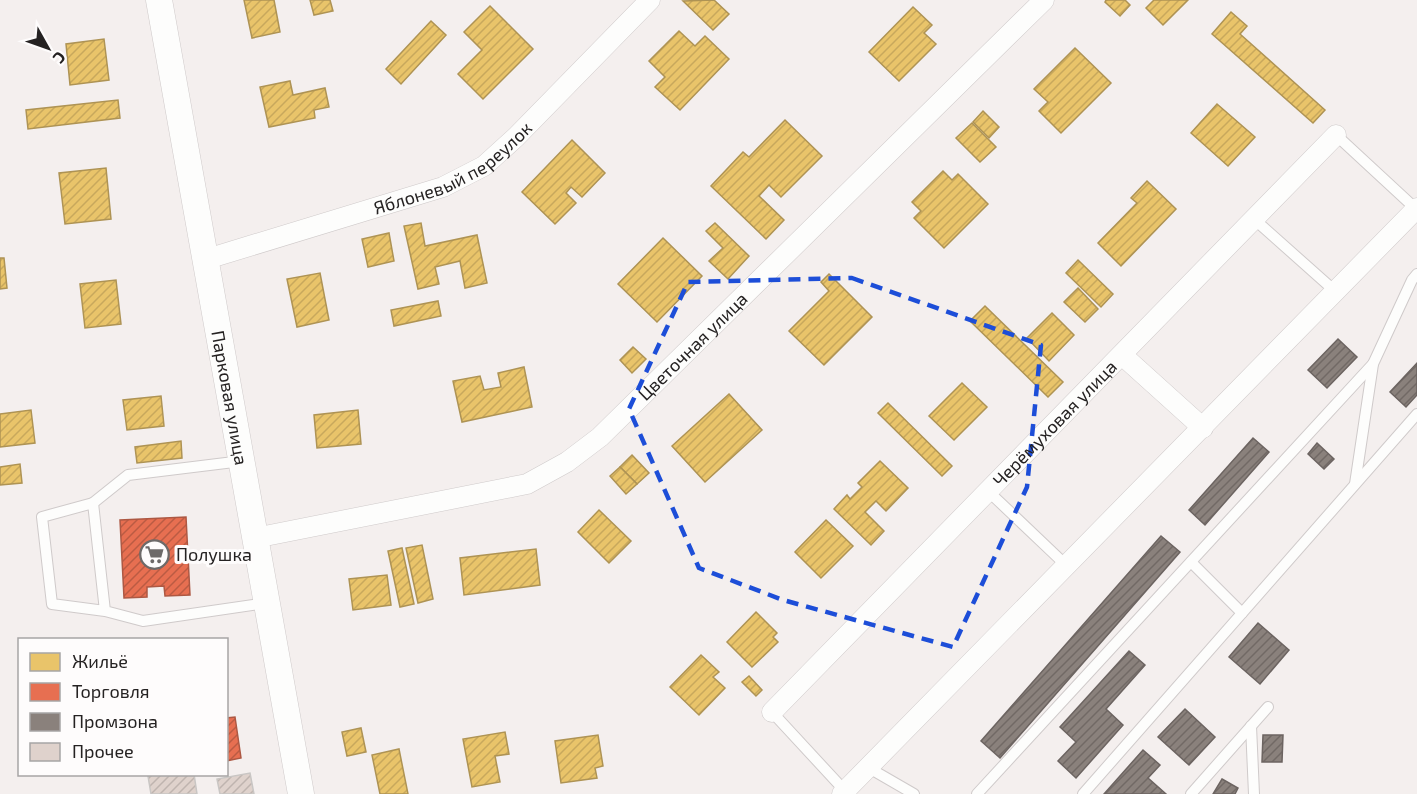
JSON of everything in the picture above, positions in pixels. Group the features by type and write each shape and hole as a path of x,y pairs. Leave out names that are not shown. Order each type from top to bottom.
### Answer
{"street":[{"name":"Парковая улица","path":"159,0 301,794"},
{"name":"Яблоневый переулок","path":"207,259 443,187 483,165 516,136 650,0"},
{"name":"Цветочная улица","path":"255,538 527,484 567,462 600,437 1044,0"},
{"name":"Черёмуховая улица","path":"772,712 1336,135"},
{"path":"843,793 1068,567 1416,209"},
{"path":"1122,355 1203,428"}],"lane":[{"path":"1336,135 1416,209"},
{"path":"1254,219 1336,292"},
{"path":"1354,485 1373,364 1412,279 1417,274"},
{"path":"977,794 1373,364"},
{"path":"1083,794 1417,414"},
{"path":"242,461 128,475 93,503 42,517 52,604 105,611 142,621 266,603"},
{"path":"988,491 1068,567"},
{"path":"93,503 105,611"},
{"path":"1191,562 1242,613"},
{"path":"1191,794 1268,707"},
{"path":"772,712 843,793"},
{"path":"1251,726 1254,794"},
{"path":"869,768 914,794"}],"highlighted area":[{"path":"852,278 1041,345 1027,487 953,647 783,600 699,568 629,409 688,282"}],"building: Жильё":[{"path":"244,0 274,0 280,32 252,38"},
{"path":"310,0 330,0 333,11 314,15"},
{"path":"714,0 729,14 713,30 683,1"},
{"path":"1106,0 1125,0 1130,5 1120,16 1105,2"},
{"path":"1154,0 1188,0 1163,25 1146,8"},
{"path":"490,6 533,49 483,99 458,74 482,50 464,32"},
{"path":"913,7 932,25 924,33 936,44 899,81 869,52"},
{"path":"1231,12 1247,26 1240,34 1325,110 1313,123 1212,34"},
{"path":"431,21 446,35 401,84 386,69"},
{"path":"679,31 695,46 705,36 729,59 680,110 655,87 665,77 649,61"},
{"path":"104,39 109,80 70,85 66,44"},
{"path":"1075,48 1111,83 1061,133 1039,111 1048,102 1034,89"},
{"path":"290,81 293,95 325,88 329,107 314,110 315,118 269,127 260,87"},
{"path":"118,100 120,118 28,129 26,110"},
{"path":"1217,104 1255,137 1228,166 1191,133"},
{"path":"983,111 999,127 989,138 973,122"},
{"path":"785,120 822,156 781,197 769,185 759,196 784,220 766,239 711,186 743,152 749,157"},
{"path":"972,123 996,147 980,162 956,138"},
{"path":"572,140 605,173 582,197 571,187 566,193 576,203 555,224 522,192"},
{"path":"106,168 111,219 65,224 59,173"},
{"path":"943,171 952,180 958,174 988,204 944,248 914,218 921,211 912,202"},
{"path":"1147,181 1176,209 1121,266 1098,243 1137,203 1131,198"},
{"path":"421,223 425,246 477,235 487,283 465,288 460,261 435,267 439,284 418,289 404,226"},
{"path":"715,223 749,256 728,279 709,261 723,248 706,231"},
{"path":"389,233 394,261 368,267 362,239"},
{"path":"663,238 702,276 657,322 618,284"},
{"path":"0,258 4,258 7,288 0,289"},
{"path":"1078,260 1113,294 1101,307 1066,273"},
{"path":"320,273 329,320 297,327 287,279"},
{"path":"829,274 872,317 824,365 789,331 829,291 821,282"},
{"path":"116,280 121,324 85,328 80,284"},
{"path":"1078,288 1098,309 1085,322 1064,302"},
{"path":"438,301 441,316 394,326 391,310"},
{"path":"985,306 1063,382 1048,397 970,321"},
{"path":"1052,313 1074,335 1049,361 1027,338"},
{"path":"633,347 646,359 632,373 620,360"},
{"path":"524,367 532,407 462,422 453,381 480,376 484,390 501,387 498,373"},
{"path":"962,383 987,407 954,440 929,416"},
{"path":"729,394 762,430 705,482 672,446"},
{"path":"161,396 164,426 127,430 123,400"},
{"path":"888,403 952,466 942,476 878,413"},
{"path":"31,410 35,443 0,447 0,414"},
{"path":"358,410 361,444 317,448 314,415"},
{"path":"181,441 182,458 137,463 135,447"},
{"path":"632,455 649,473 637,484 620,467"},
{"path":"880,461 908,488 886,511 876,501 865,512 884,531 871,545 834,509 847,495 850,499 862,487 858,483"},
{"path":"20,464 22,483 0,485 0,467"},
{"path":"620,467 637,484 626,494 610,476"},
{"path":"599,510 631,541 609,563 578,532"},
{"path":"826,520 853,546 821,578 795,552"},
{"path":"422,545 433,599 418,603 406,548"},
{"path":"402,548 414,604 400,607 388,551"},
{"path":"536,549 540,585 464,595 460,558"},
{"path":"387,575 391,605 353,610 349,579"},
{"path":"756,612 777,633 773,637 778,642 752,667 727,642"},
{"path":"701,655 719,672 713,677 725,688 699,715 670,687"},
{"path":"749,676 762,690 756,696 742,682"},
{"path":"361,728 366,752 347,756 342,732"},
{"path":"505,732 509,754 495,756 500,782 472,787 463,739"},
{"path":"598,735 603,766 595,768 597,778 561,783 555,741"},
{"path":"399,749 408,794 380,794 372,755"}],"building: Торговля":[{"path":"186,517 190,595 165,596 164,586 147,587 147,597 124,598 120,520"},
{"path":"235,717 241,758 228,761 228,718"}],"building: Промзона":[{"path":"1338,339 1357,357 1327,388 1308,370"},
{"path":"1417,363 1417,395 1406,407 1390,392"},
{"path":"1253,438 1269,452 1205,525 1189,510"},
{"path":"1317,443 1334,459 1324,469 1308,454"},
{"path":"1161,536 1180,552 1000,758 981,741"},
{"path":"1258,623 1289,650 1260,684 1229,657"},
{"path":"1129,651 1145,665 1106,709 1123,725 1076,778 1058,761 1076,742 1060,727"},
{"path":"1185,709 1215,737 1189,765 1158,737"},
{"path":"1263,735 1283,735 1282,762 1262,762"},
{"path":"1143,750 1160,765 1148,778 1166,794 1104,794"},
{"path":"1222,779 1238,788 1235,794 1213,794"}],"building: Прочее":[{"path":"250,773 254,794 220,794 217,779"},
{"path":"148,776 194,776 197,794 151,794"}],"place":[{"name":"Полушка","path":"155,554"}]}
